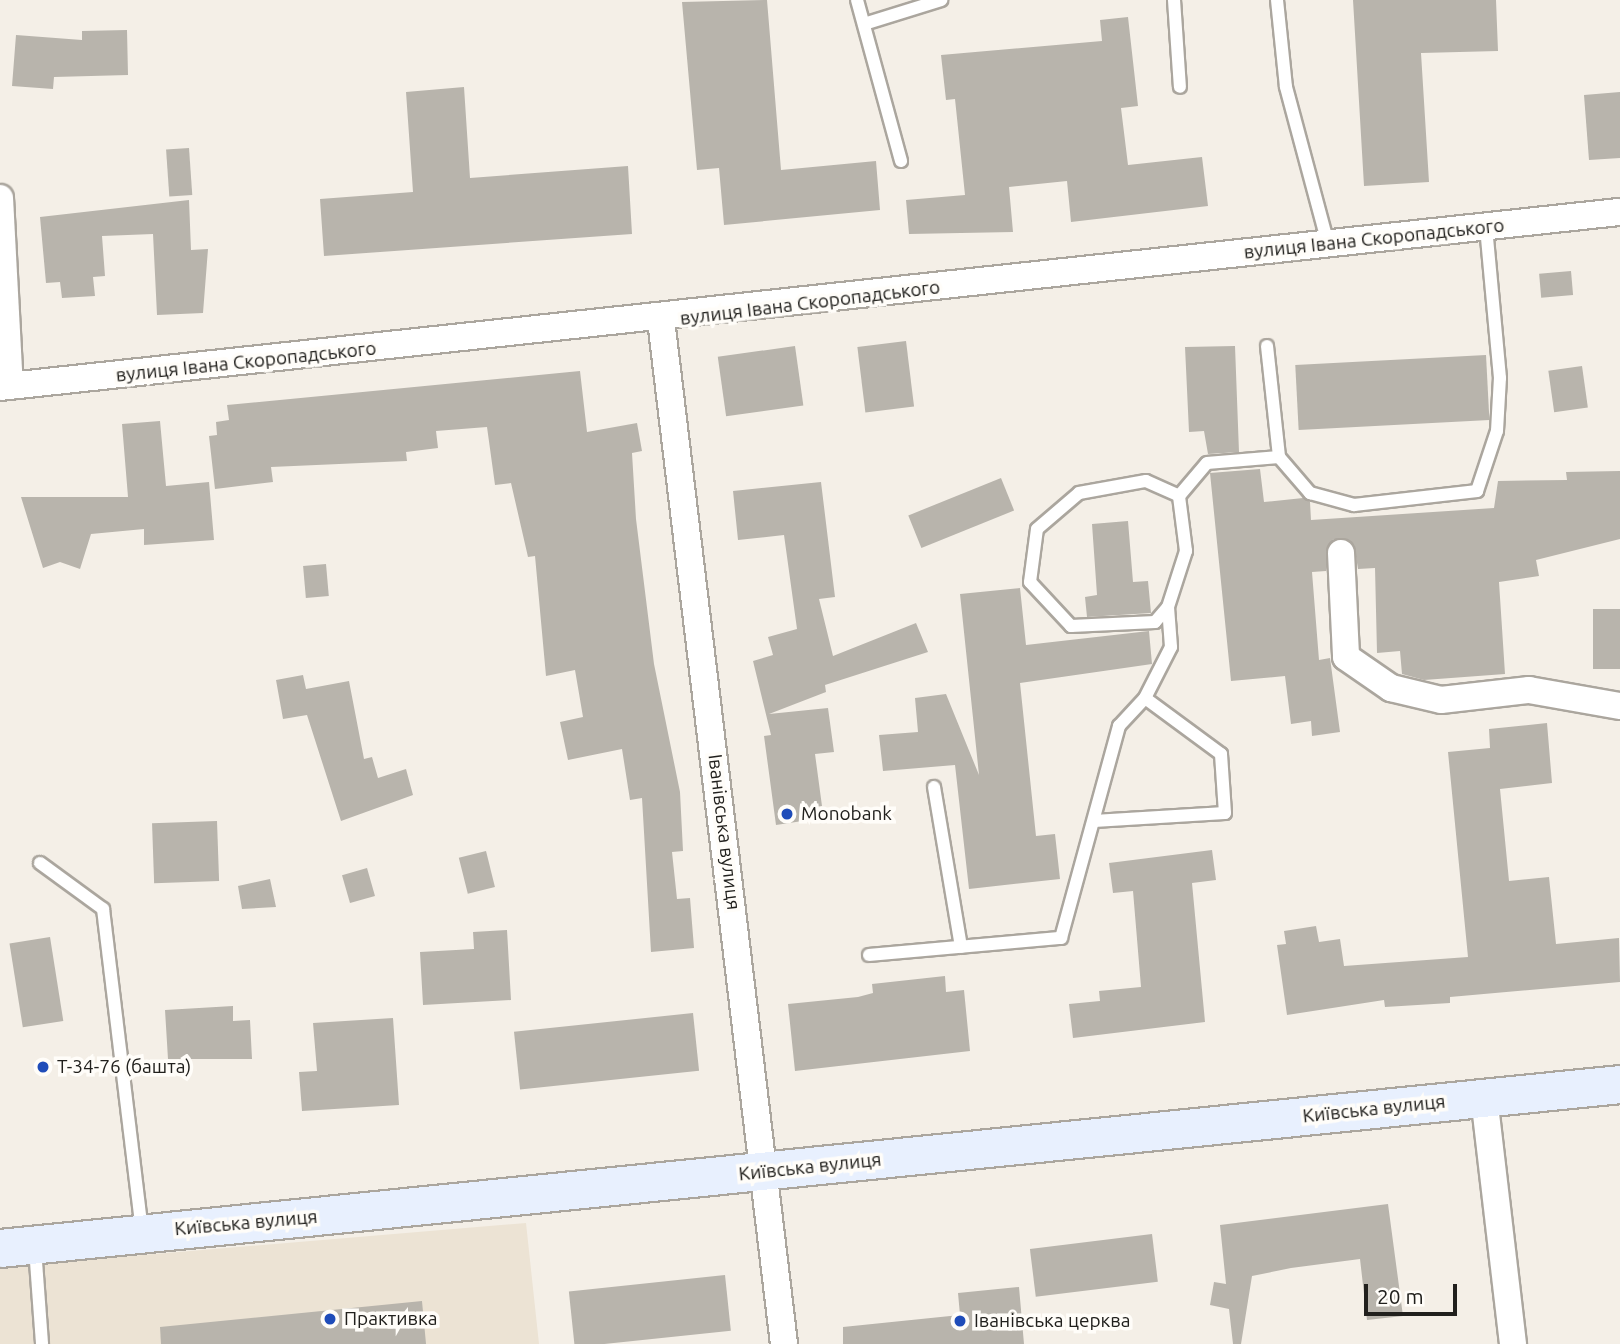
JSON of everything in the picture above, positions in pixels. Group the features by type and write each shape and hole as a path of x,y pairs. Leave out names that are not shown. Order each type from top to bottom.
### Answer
{"main road":[{"name":"Київська вулиця","path":"18,1246 1620,1084"}],"street":[{"path":"0,198 5,387"},
{"name":"вулиця Івана Скоропадського","path":"5,387 661,320 1620,212"},
{"name":"Іванівська вулиця","path":"661,320 766,1172 784,1344"},
{"path":"1341,553 1346,657 1391,688 1441,700 1529,690 1620,706"},
{"path":"1484,1097 1513,1344"}],"lane":[{"path":"857,0 901,161"},
{"path":"864,24 941,0"},
{"path":"1174,0 1180,87"},
{"path":"1277,0 1286,87 1328,244"},
{"path":"1267,346 1279,457 1310,493 1354,505 1477,491 1496,430 1500,378 1486,227"},
{"path":"869,955 1061,938 1119,726 1145,698 1171,647 1168,607 1186,551 1180,496 1207,463 1279,457"},
{"path":"1168,607 1155,622 1071,626 1030,582 1037,529 1079,493 1146,481 1180,496"},
{"path":"1094,821 1225,813 1221,754 1145,698"},
{"path":"934,787 961,947"},
{"path":"40,863 103,909 143,1233"},
{"path":"18,1246 42,1344"}],"shaded area":[{"path":"526,1223 539,1344 0,1344 0,1267"}],"building":[{"path":"767,0 781,170 876,161 880,210 724,225 719,168 697,170 682,2"},
{"path":"1353,0 1496,0 1498,51 1421,53 1429,182 1364,186"},
{"path":"1128,17 1138,106 1121,108 1128,165 1202,157 1208,206 1071,222 1067,181 1009,187 1013,232 909,234 906,200 965,195 955,99 946,100 941,55 1102,41 1100,20"},
{"path":"127,30 128,75 54,77 53,89 12,86 16,35 82,40 82,31"},
{"path":"464,87 470,178 628,166 632,234 324,256 320,199 413,192 406,92"},
{"path":"1620,92 1620,158 1589,160 1584,95"},
{"path":"189,148 192,195 169,196 166,150"},
{"path":"189,200 191,250 208,249 203,313 157,315 153,234 102,236 105,276 93,277 95,296 62,298 60,282 46,283 40,217"},
{"path":"1571,271 1573,295 1541,298 1539,274"},
{"path":"906,341 914,407 865,412 857,347"},
{"path":"795,346 803,405 726,416 718,357"},
{"path":"1235,346 1239,452 1208,454 1204,431 1189,432 1185,347"},
{"path":"1486,355 1489,420 1299,430 1295,365"},
{"path":"1582,366 1588,408 1554,412 1548,371"},
{"path":"580,371 587,432 637,423 642,451 632,453 636,519 654,664 680,792 683,851 672,852 677,899 690,898 694,948 651,952 642,798 630,800 622,749 568,760 560,722 583,717 575,670 546,676 535,556 528,557 511,483 495,485 487,427 436,431 438,448 406,452 407,461 271,467 273,482 215,489 209,436 217,435 216,422 229,420 227,405"},
{"path":"160,421 166,486 209,482 214,540 144,545 144,529 91,534 80,569 60,562 43,568 21,497 128,497 122,424"},
{"path":"1260,469 1264,502 1303,498 1310,502 1311,520 1494,508 1498,481 1567,480 1566,472 1620,471 1620,539 1536,560 1539,576 1499,582 1505,674 1424,680 1402,674 1400,651 1377,653 1375,568 1358,569 1354,544 1333,539 1326,571 1312,572 1319,660 1330,658 1340,732 1312,736 1311,721 1291,724 1285,676 1231,681 1210,473"},
{"path":"1001,478 1014,510 921,548 908,515"},
{"path":"821,482 835,597 819,599 833,656 916,623 928,652 825,685 826,692 769,714 828,708 834,752 815,754 822,806 807,808 809,820 776,825 764,736 771,735 753,661 773,655 768,637 797,629 784,535 738,540 733,491"},
{"path":"1128,521 1133,582 1148,581 1151,613 1087,617 1085,597 1097,595 1092,524"},
{"path":"326,564 329,596 306,598 303,566"},
{"path":"1020,588 1026,645 1149,631 1152,664 1020,683 1036,836 1055,834 1060,879 969,889 955,765 883,771 879,735 918,732 915,698 946,694 979,775 960,594"},
{"path":"1593,609 1620,609 1620,669 1593,669"},
{"path":"303,675 306,689 349,681 364,759 372,757 378,778 406,769 413,795 341,821 307,715 283,719 276,680"},
{"path":"1547,723 1552,783 1500,789 1509,881 1549,877 1556,944 1619,938 1620,982 1450,997 1450,1003 1385,1007 1384,1000 1287,1015 1277,945 1286,944 1284,931 1316,926 1319,942 1340,939 1344,966 1468,957 1448,752 1490,748 1489,729"},
{"path":"217,821 219,881 154,883 152,823"},
{"path":"1212,850 1216,880 1192,883 1205,1022 1073,1038 1069,1004 1100,1001 1099,991 1141,987 1133,891 1113,893 1109,863"},
{"path":"486,851 495,887 468,894 459,858"},
{"path":"367,868 375,896 350,903 342,875"},
{"path":"270,879 276,907 242,909 238,886"},
{"path":"507,930 511,1000 423,1005 420,952 474,949 473,932"},
{"path":"50,937 63,1021 23,1027 10,943"},
{"path":"945,976 946,992 964,990 970,1051 795,1071 788,1004 858,997 873,993 872,984"},
{"path":"233,1006 233,1021 250,1020 252,1059 168,1059 165,1010"},
{"path":"693,1013 699,1071 520,1089 514,1032"},
{"path":"393,1018 399,1105 302,1111 299,1072 317,1071 313,1023"},
{"path":"1388,1204 1403,1316 1367,1320 1360,1259 1291,1268 1252,1276 1241,1344 1233,1344 1229,1309 1210,1305 1214,1282 1226,1284 1220,1225"},
{"path":"1152,1234 1158,1282 1036,1297 1030,1249"},
{"path":"725,1275 731,1331 604,1344 574,1344 569,1291"},
{"name":"Іванівська церква","path":"1019,1287 1024,1344 843,1344 843,1327 960,1315 958,1293"},
{"name":"Практивка","path":"422,1301 426,1344 161,1344 160,1327"}],"place":[{"name":"Monobank","path":"787,814"},
{"name":"Т-34-76 (башта)","path":"43,1067"},
{"name":"Практивка","path":"330,1319"},
{"name":"Іванівська церква","path":"960,1321"}]}
